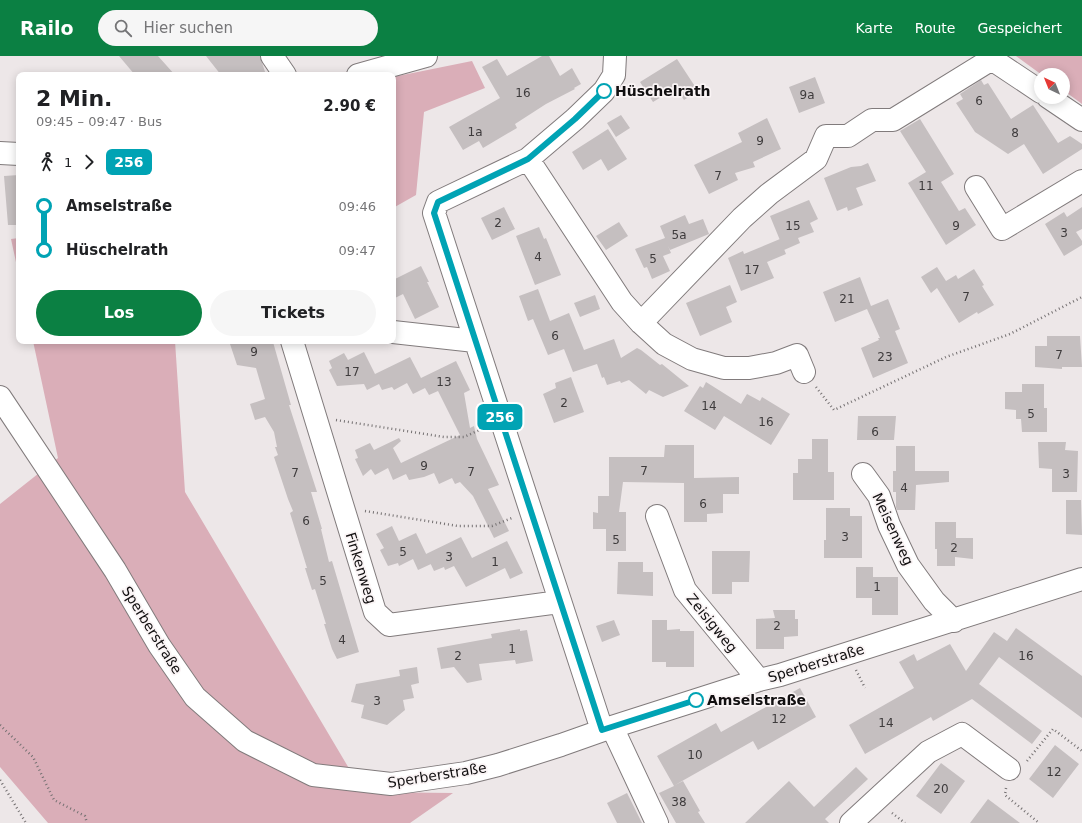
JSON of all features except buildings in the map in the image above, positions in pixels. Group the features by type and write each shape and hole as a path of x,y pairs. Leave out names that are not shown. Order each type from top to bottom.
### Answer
{"street":[{"path":"272,56 283,72"},
{"path":"615,56 614,75 604,91 575,119 528,159 438,202 434,213 559,602 607,729 658,823"},
{"path":"368,72 420,57"},
{"path":"641,323 742,218 769,194 816,159 826,136 848,136 872,120 893,120 989,58 1034,87"},
{"path":"1058,104 1082,120"},
{"path":"0,153 16,154"},
{"path":"528,159 622,302 641,323 664,344 692,359 724,368 749,368 776,363 797,355 804,372"},
{"path":"976,187 1002,229 1082,180"},
{"path":"396,332 474,341"},
{"name":"Finkenweg","path":"293,344 375,612 389,625 559,602"},
{"name":"Sperberstraße","path":"0,397 115,570 158,645 195,697 245,741 314,775 391,784 466,773 498,765 759,680 780,675 1082,579"},
{"name":"Meisenweg","path":"863,474 879,496 889,525 908,565 934,600 954,620"},
{"name":"Zeisigweg","path":"657,516 686,590 759,680"},
{"path":"851,823 928,752 962,734 1009,769"}],"path":[{"path":"804,372 834,410 946,357 1010,334 1082,297"},
{"path":"314,416 444,437 464,437 500,420"},
{"path":"343,508 458,526 492,526 530,510"},
{"path":"0,725 33,757 54,800 85,816 87,823"},
{"path":"1039,823 1005,795 1009,769 1028,760 1052,729 1082,751"},
{"path":"0,780 26,823"}],"shaded area":[{"path":"1016,56 1082,56 1082,104 1070,95 1070,68 1034,69"},
{"path":"472,61 485,88 424,112 416,195 396,206 396,76"},
{"path":"16,238 16,262 11,239"},
{"path":"34,344 175,344 185,492 363,792 453,793 410,823 48,823 0,767 0,504 58,458"}],"bus line":[{"name":"256","path":"604,91 575,119 528,159 438,202 434,213 474,341 602,730 696,700"}],"place":[{"name":"Hüschelrath","path":"604,91"},
{"name":"Amselstraße","path":"696,700"}]}
